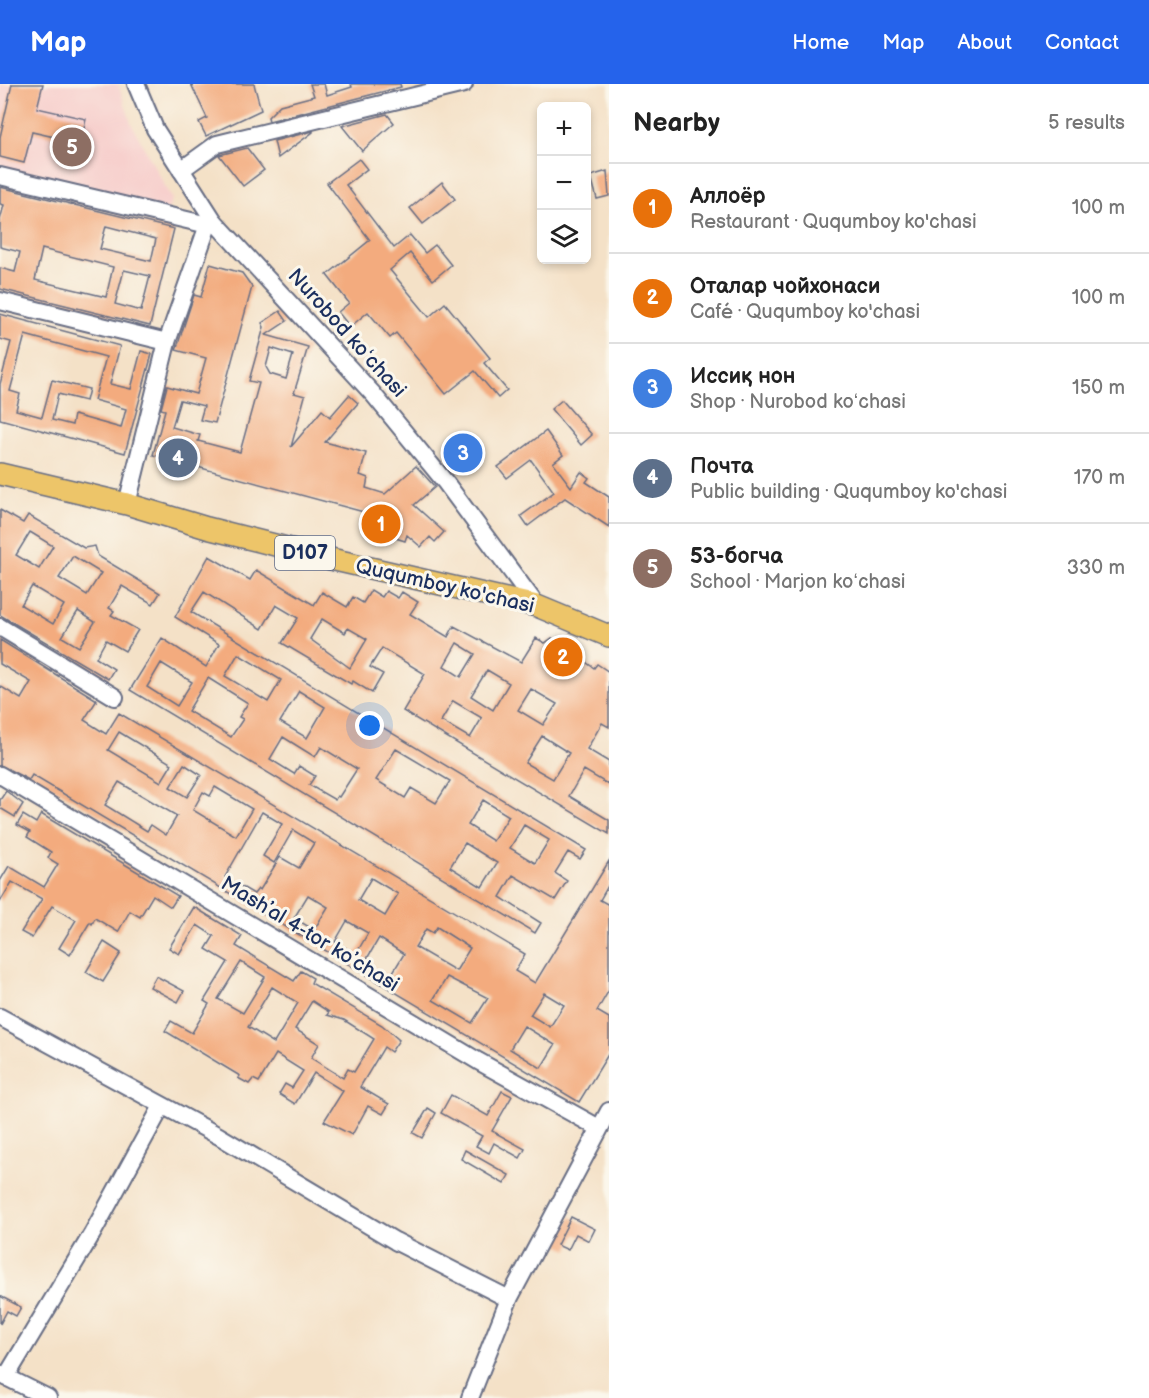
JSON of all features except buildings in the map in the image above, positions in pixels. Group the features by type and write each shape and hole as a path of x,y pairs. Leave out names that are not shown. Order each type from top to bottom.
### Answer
{"main road":[{"name":"Ququmboy ko'chasi","path":"0,474 127,504 283,547 537,606 609,636"}],"street":[{"name":"Nurobod koʻchasi","path":"135,84 155,129 211,223 373,394 453,492 537,606"},
{"path":"181,170 217,144 464,84"},
{"path":"0,176 211,223 167,342 127,504"},
{"path":"0,301 167,342"},
{"path":"0,627 115,697"},
{"name":"Mashʼal 4-tor koʼchasi","path":"0,775 468,1055 599,1128"},
{"path":"0,1017 162,1106 395,1241 510,1299"},
{"path":"48,1398 3,1375 92,1234 162,1106"},
{"path":"470,1398 510,1299 609,1111"}],"shaded area":[{"path":"0,84 118,84 132,125 172,199 168,210 0,168"}],"place":[{"name":"53-богча","path":"72,147"},
{"name":"Иссиқ нон","path":"463,453"},
{"name":"Почта","path":"178,458"},
{"name":"Аллоёр","path":"381,524"},
{"name":"Оталар чойхонаси","path":"563,657"}]}
